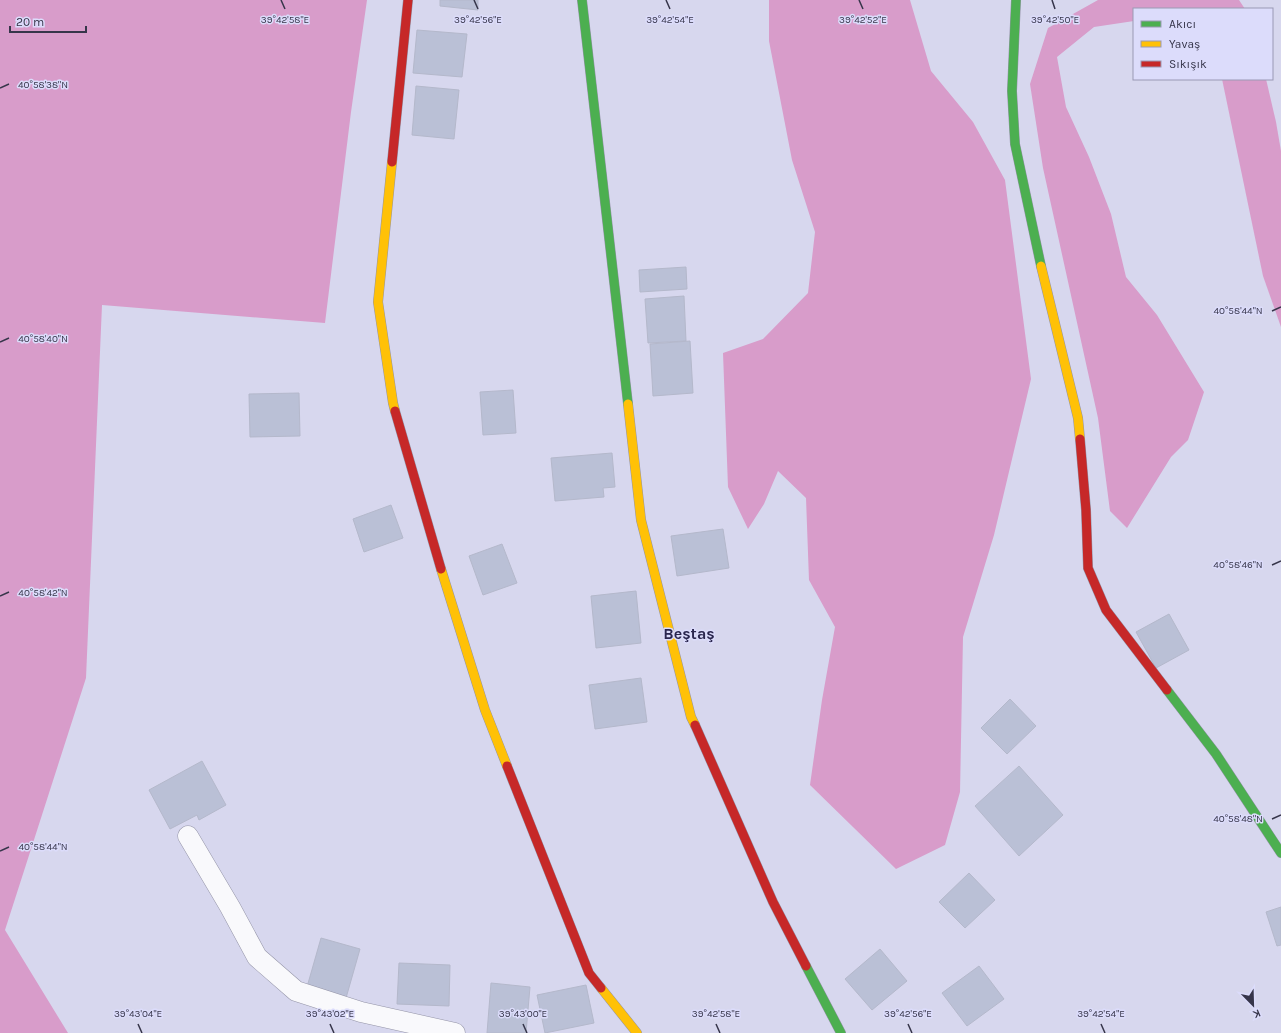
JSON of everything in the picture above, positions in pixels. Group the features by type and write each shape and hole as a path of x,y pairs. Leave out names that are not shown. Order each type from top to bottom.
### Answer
{"street":[{"path":"408,0 378,302 393,403 437,558 488,717 589,973 637,1033"},
{"path":"582,0 641,520 691,718 773,902 840,1033"},
{"path":"1016,0 1012,91 1015,144 1034,235 1078,418 1086,510 1088,568 1106,610 1216,754 1281,853"},
{"path":"188,836 230,907 257,957 296,991 361,1012 455,1033"}],"shaded area":[{"path":"0,0 367,0 351,112 325,323 102,305 86,678 5,930 68,1033 0,1033"},
{"path":"769,0 910,0 931,71 973,122 1005,180 1031,379 994,535 963,637 960,792 945,845 896,869 810,785 822,700 835,627 809,580 806,498 778,471 764,504 748,529 728,487 723,353 763,339 808,293 815,232 792,160 769,41"},
{"path":"1098,0 1239,0 1244,8 1133,8 1133,21 1094,27 1057,57 1066,107 1089,157 1111,214 1126,277 1157,315 1204,392 1188,440 1171,457 1127,528 1110,511 1098,418 1043,168 1030,84 1048,28"},
{"path":"1222,80 1266,80 1281,151 1281,327 1263,276"}],"building":[{"path":"440,0 478,0 478,10 440,6"},
{"path":"417,30 467,34 462,77 413,73"},
{"path":"416,86 459,90 454,139 412,135"},
{"path":"686,267 687,289 640,292 639,270"},
{"path":"684,296 686,341 648,343 645,299"},
{"path":"690,341 693,393 653,396 650,344"},
{"path":"513,390 516,433 483,435 480,392"},
{"path":"299,393 300,436 250,437 249,394"},
{"path":"612,453 615,487 603,488 604,497 555,501 551,458"},
{"path":"391,505 403,538 364,552 353,519"},
{"path":"723,529 729,568 677,576 671,536"},
{"path":"502,544 517,583 483,595 469,556"},
{"path":"636,591 641,643 596,648 591,596"},
{"path":"1169,614 1189,650 1156,668 1136,632"},
{"path":"641,678 647,722 595,729 589,685"},
{"path":"1010,699 1036,726 1007,754 981,728"},
{"path":"202,761 226,805 199,820 197,815 170,829 149,790"},
{"path":"1019,766 1063,815 1019,856 975,806"},
{"path":"969,873 995,900 965,928 939,902"},
{"path":"1281,907 1281,945 1277,946 1266,912"},
{"path":"321,938 360,949 346,998 307,987"},
{"path":"880,949 907,981 872,1010 845,979"},
{"path":"399,963 450,965 449,1006 397,1004"},
{"path":"979,966 1004,999 967,1026 942,993"},
{"path":"491,983 530,987 526,1033 487,1033"},
{"path":"586,985 594,1023 545,1033 537,995"}],"traffic: fast":[{"path":"582,0 628,404"},
{"path":"1016,0 1012,91 1015,144 1041,266"},
{"path":"1167,690 1216,754 1281,853"},
{"path":"806,966 841,1033"}],"traffic: slow":[{"path":"392,162 378,302 395,411"},
{"path":"1041,266 1078,418 1080,439"},
{"path":"628,404 641,520 691,717 695,725"},
{"path":"441,569 485,710 507,766"},
{"path":"601,988 637,1033"}],"traffic: jam":[{"path":"392,162 408,0"},
{"path":"395,411 441,569"},
{"path":"1080,439 1086,510 1088,568 1106,610 1167,690"},
{"path":"695,725 773,902 806,966"},
{"path":"507,766 589,973 601,988"}],"district":[{"name":"Beştaş","path":"689,633"}]}
